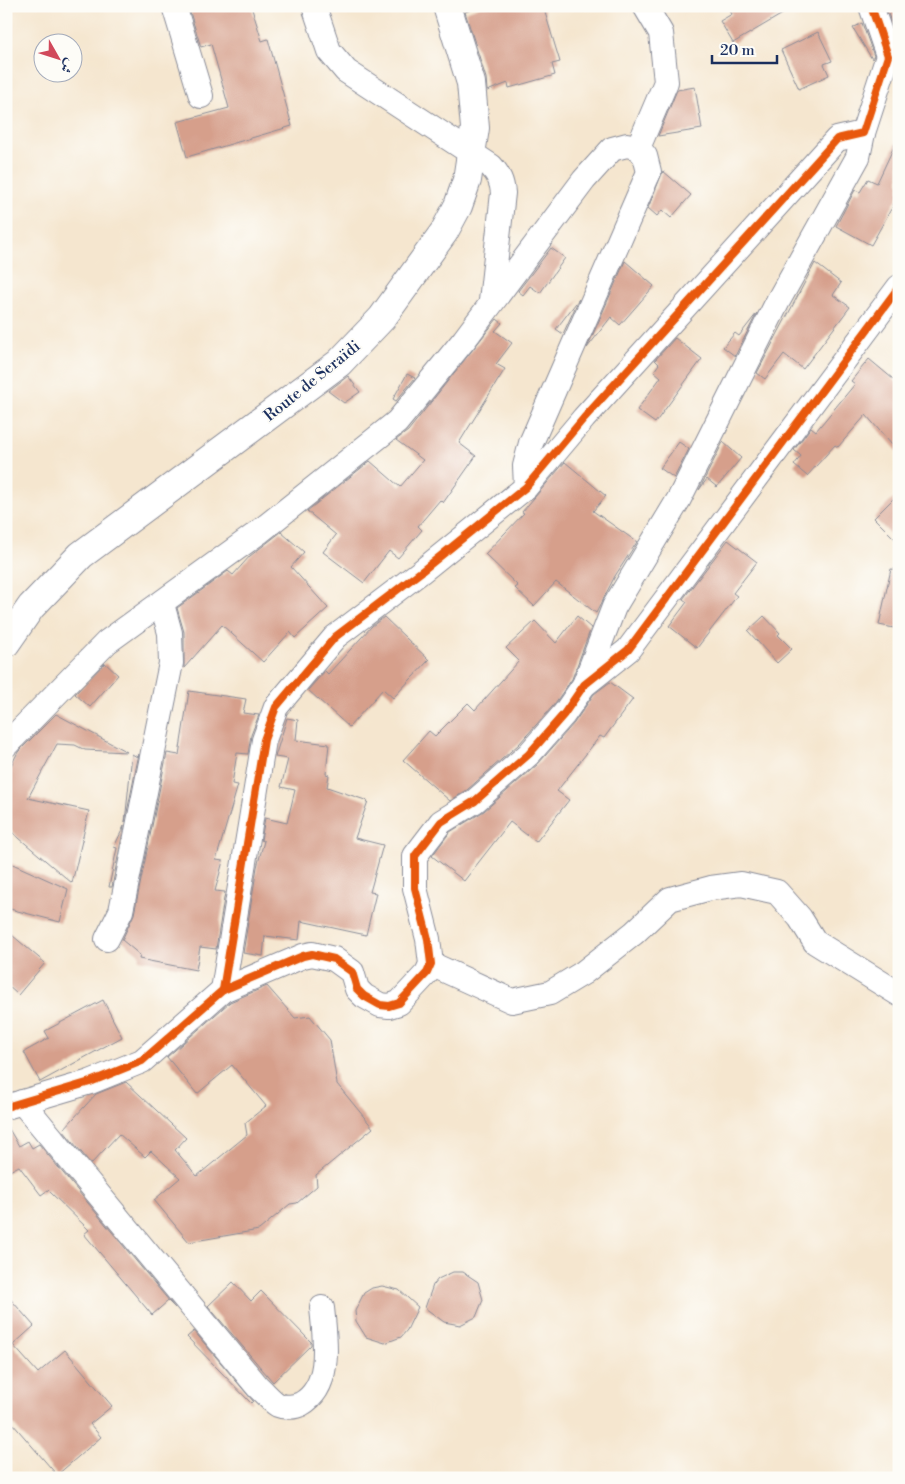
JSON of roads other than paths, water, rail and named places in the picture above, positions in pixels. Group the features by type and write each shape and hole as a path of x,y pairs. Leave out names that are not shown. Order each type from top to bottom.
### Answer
{"street":[{"path":"174,6 201,96"},
{"path":"314,6 326,45 346,71 491,166 502,182 503,193 491,301"},
{"name":"Route de Seraïdi","path":"6,643 31,607 81,555 316,382 362,341 382,318 444,232 464,189 476,128 471,82 447,6"},
{"path":"638,148 666,82 661,33 645,6"},
{"path":"322,1308 326,1351 322,1377 309,1399 295,1407 279,1406 258,1387 14,1104 90,1082 142,1061 224,990 312,954 326,956 343,964 352,972 359,993 380,1005 389,1006 399,1003 427,973 431,964 428,939 415,888 415,856 441,822 475,801 529,754 564,714 584,685 614,607 679,499 778,301 858,157 863,133 888,56 870,6"},
{"path":"224,990 264,740 276,707 335,637 422,571 526,487 584,418 837,139 863,133"},
{"path":"6,744 107,642 259,532 397,422 464,340 491,301 584,180 612,149 627,145 638,148 648,161 647,177 531,443 525,466 526,487"},
{"path":"584,685 628,650 899,287"},
{"path":"107,939 121,911 171,663 170,633 162,604"},
{"path":"431,964 512,1001 550,993 584,973 634,933 670,899 711,888 741,884 777,892 800,918 815,942 899,994"}]}
